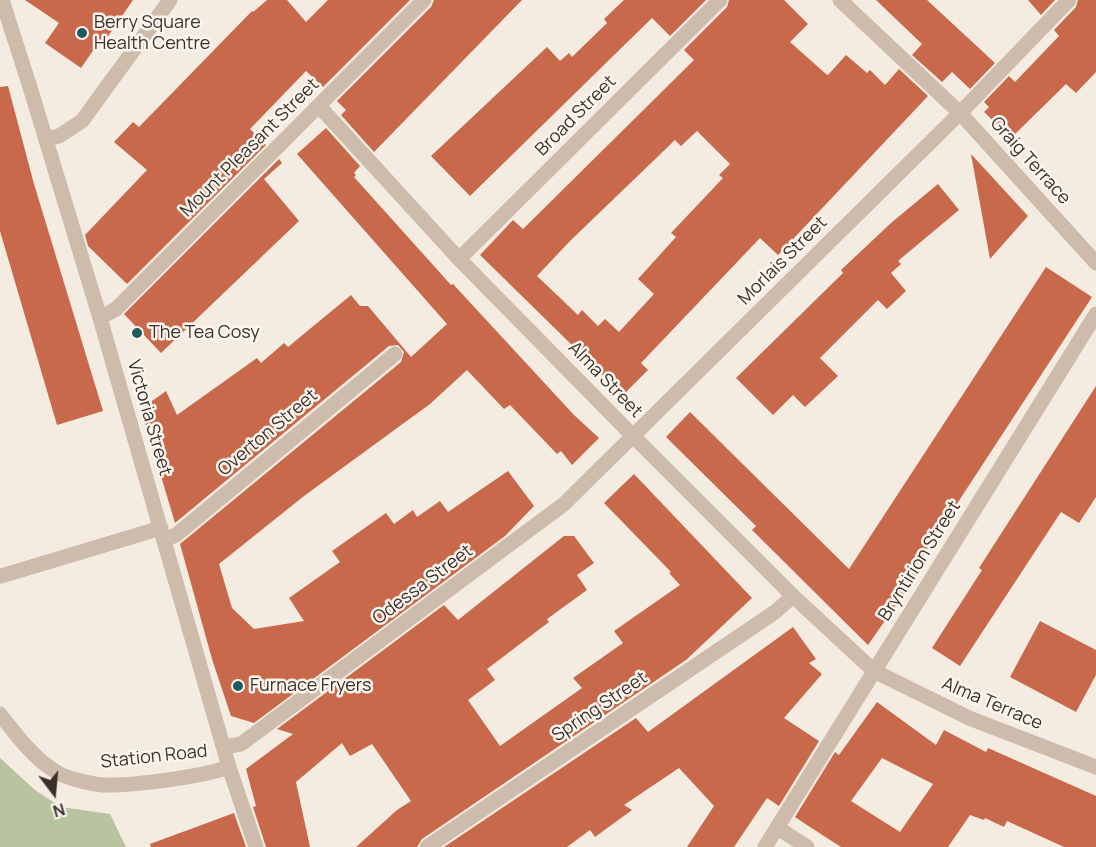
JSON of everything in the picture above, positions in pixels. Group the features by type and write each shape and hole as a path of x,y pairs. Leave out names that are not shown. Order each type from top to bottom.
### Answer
{"street":[{"name":"Victoria Street","path":"2,0 100,318 229,766 255,847"},
{"path":"46,139 59,136 82,121 170,0"},
{"name":"Mount Pleasant Street","path":"100,318 116,309 424,0"},
{"name":"Broad Street","path":"459,259 720,0"},
{"name":"Graig Terrace","path":"840,0 960,113 1096,263"},
{"name":"Morlais Street","path":"634,437 960,113 1069,0"},
{"name":"Alma Street","path":"319,106 459,259 793,596 874,672"},
{"name":"Bryntirion Street","path":"765,847 1096,314"},
{"name":"Overton Street","path":"1,576 162,534 176,535 395,354"},
{"name":"Odessa Street","path":"224,747 241,744 564,504 634,437"},
{"name":"Spring Street","path":"427,847 450,841 774,612 793,596"},
{"name":"Alma Terrace","path":"874,672 969,718 1096,767"},
{"name":"Station Road","path":"0,714 30,752 59,774 101,785 143,782 216,771 229,766"},
{"path":"778,828 807,847"}],"green space":[{"path":"0,758 35,790 61,807 110,814 126,847 0,847"}],"building":[{"name":"Berry Square Health Centre","path":"25,0 133,0 102,45 99,42 81,68 45,43 59,23"},
{"path":"267,0 287,0 306,22 328,0 410,0 323,87 306,71 250,129 266,145 127,284 88,246 85,235 147,170 114,142 133,122 139,127 252,11"},
{"path":"434,0 522,0 374,152 341,115 346,110 337,101 431,7"},
{"path":"624,0 706,0 670,36 652,18 470,196 431,156 547,47 560,61 569,53 572,57 607,23 604,19"},
{"path":"729,0 784,0 808,24 790,42 826,74 828,75 846,55 867,73 870,70 885,85 899,69 928,96 778,255 760,238 641,363 648,370 623,395 480,255 513,220 523,229 694,60 684,50 727,7","holes":["697,131 730,164 719,175 723,178 671,233 676,237 638,279 654,294 619,332 605,319 598,326 582,310 578,315 537,276 675,140 681,146"]},
{"path":"876,0 927,0 995,63 970,89 952,72 942,82 912,55 922,44"},
{"path":"1028,0 1055,0 1041,15"},
{"path":"1078,0 1096,0 1096,72 1076,93 1066,84 1011,138 984,112 989,107 984,102 1009,76 1015,82 1059,36 1054,30 1076,7"},
{"path":"8,86 34,184 103,411 57,425 0,231 0,87"},
{"path":"326,128 360,166 354,173 356,175 354,177 451,285 453,284 574,415 599,438 572,465 561,451 557,454 510,405 504,409 467,370 430,404 304,496 219,564 232,608 254,629 304,621 289,598 340,562 332,551 386,513 394,524 413,510 417,517 440,501 448,512 508,471 534,506 505,536 254,723 231,716 212,659 180,544 401,362 404,352 398,345 389,346 175,523 141,409 166,391 177,415 257,358 261,363 284,343 288,347 351,295 360,306 368,306 411,357 447,324 297,154"},
{"path":"971,154 1028,216 990,259"},
{"path":"279,159 282,163 264,179 299,221 161,353 124,314"},
{"path":"938,184 959,210 898,261 901,264 891,273 906,291 887,309 878,300 820,358 838,376 805,407 793,395 773,415 736,378 843,273 841,270 891,223"},
{"path":"1046,267 1092,297 917,565 921,569 868,645 752,530 756,526 666,437 690,412 849,569"},
{"path":"1096,386 1096,497 1079,523 1061,512 960,666 932,648 982,570 979,568"},
{"path":"634,474 752,598 686,660 422,839 417,847 356,847 397,810 411,801 372,744 350,756 342,743 296,782 310,847 266,847 253,807 256,806 246,769 293,734 277,729 444,605 458,620 564,536 574,536 594,563 577,575 587,590 547,619 549,622 487,669 495,680 468,700 500,746 582,688 573,678 623,643 614,631 680,585 669,573 671,572 604,503"},
{"path":"1040,621 1096,650 1096,675 1076,712 1010,677"},
{"path":"793,627 816,659 809,663 822,674 784,718 819,741 779,806 767,798 734,847 687,847 714,806 679,768 624,805 632,810 595,837 590,830 567,847 444,847 636,718 648,732"},
{"path":"877,702 936,745 944,730 986,752 988,748 1096,796 1096,847 1064,847 1007,821 1004,827 985,818 984,820 970,815 948,847 841,847 795,817 835,752 839,755","holes":["882,758 933,784 900,832 851,801"]},
{"path":"234,813 246,847 151,847 150,844"}],"place":[{"name":"Berry Square Health Centre","path":"82,33"},
{"name":"The Tea Cosy","path":"137,333"},
{"name":"Furnace Fryers","path":"238,686"}]}
